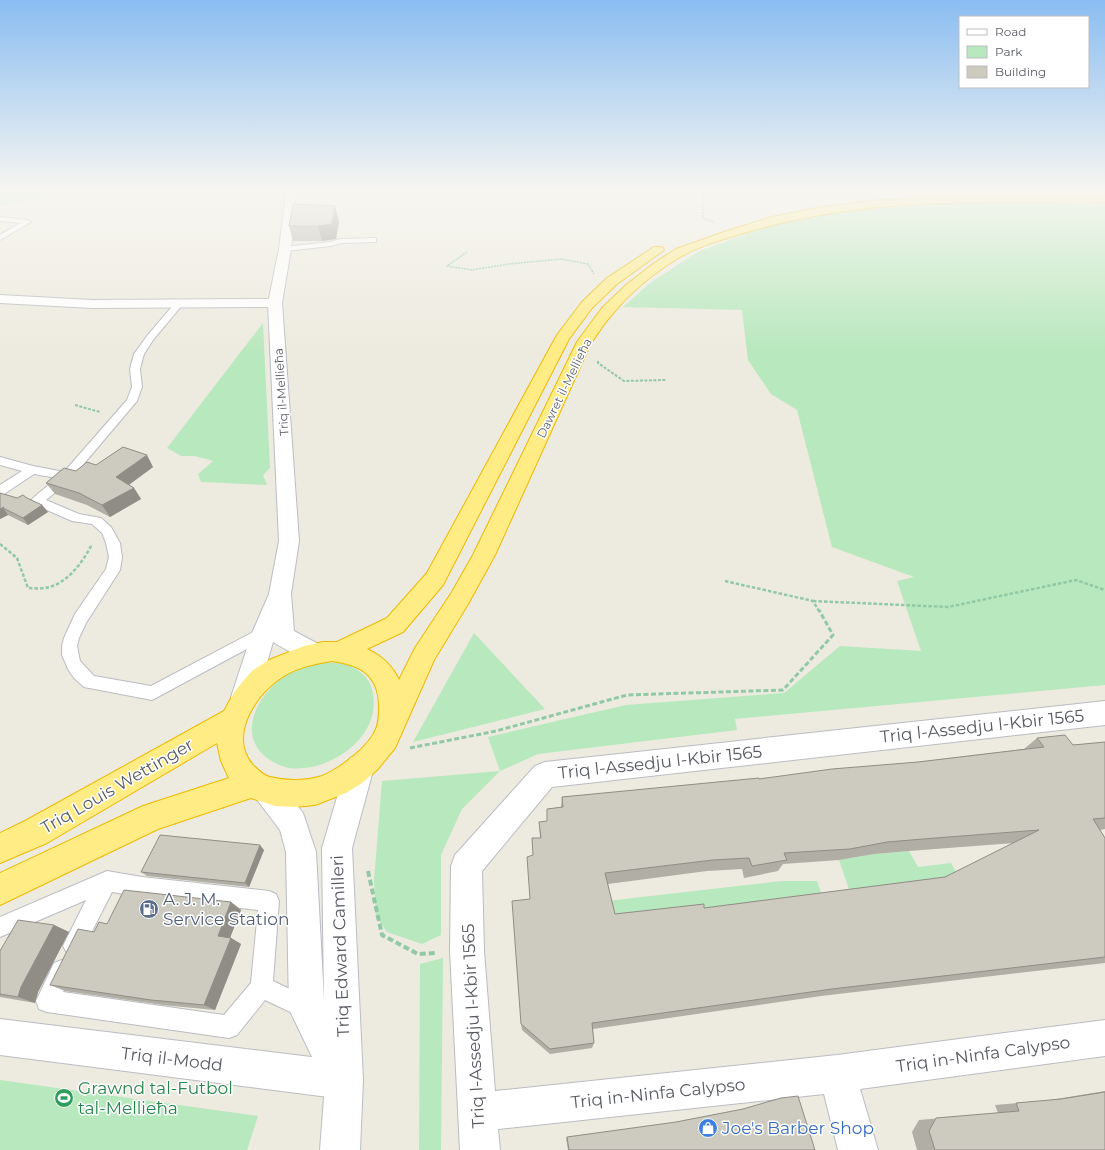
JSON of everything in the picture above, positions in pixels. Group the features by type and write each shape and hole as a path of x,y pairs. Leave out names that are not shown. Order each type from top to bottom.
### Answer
{"highway":[{"name":"Dawret il-Mellieħa","path":"338,652 395,625 435,579 562,338 587,305 612,281 658,250 669,245"},
{"name":"Dawret il-Mellieħa","path":"392,720 424,655 460,598 484,555 584,342 606,311 626,292 676,255 703,245"},
{"name":"Triq Louis Wettinger","path":"0,848 36,832 238,709 263,677 291,660 313,653 338,652"},
{"path":"0,888 153,816 260,787 297,794 328,787 367,761 386,738 392,720 393,693 384,673 365,659 348,653 338,652"},
{"path":"238,709 229,746 235,765 260,787"}],"street":[{"name":"Triq il-Mellieħa","path":"285,245 275,302 289,541 280,594 282,636 313,653"},
{"path":"0,299 92,304 275,302"},
{"name":"Triq il-Mellieħa","path":"238,709 264,633 280,594"},
{"name":"Triq l-Assedju l-Kbir 1565","path":"480,1150 479,1112 467,951 466,866 545,775 1103,716"},
{"name":"Triq Edward Camilleri","path":"340,1150 344,1080 337,848 367,761"},
{"name":"Triq Edward Camilleri","path":"260,787 293,823 301,852 307,1009 344,1080"},
{"name":"Triq il-Modd","path":"0,1037 344,1080"},
{"name":"Triq in-Ninfa Calypso","path":"479,1112 837,1074 1105,1038"},
{"path":"837,1074 858,1150"}],"lane":[{"path":"285,249 324,245"},
{"path":"179,304 150,338 139,354 135,369 137,387 132,401 67,476 36,501 77,518 96,521 106,531 112,541 116,563 70,638 69,654 74,667 90,682 152,693 264,633"},
{"path":"0,461 32,470 67,476"},
{"path":"0,491 32,470"},
{"path":"0,927 107,881 142,887 269,901 262,987 229,1026 47,1001 107,881"},
{"path":"262,987 307,1009"}],"path":[{"path":"467,252 447,266 472,270 509,264 561,259 588,264 596,277 612,281"},
{"path":"580,350 599,354 598,363 624,382 666,380"},
{"path":"75,405 118,416"},
{"path":"0,544 17,558 28,588 47,588 62,582 89,553 100,524"},
{"path":"725,581 813,601 948,607 1076,580 1105,590"},
{"path":"367,761 496,731 626,695 783,690 833,635 813,601"},
{"path":"366,866 382,935 418,954 467,951"}],"green space":[{"path":"717,245 1105,245 1105,685 735,719 737,730 538,754 500,771 488,737 626,705 784,693 840,646 921,651 897,581 914,577 832,547 797,410 771,394 748,360 742,310 623,307 650,283 699,251"},
{"path":"263,323 270,468 263,475 267,485 201,482 198,474 213,461 195,456 181,456 167,448"},
{"path":"474,633 545,709 413,742"},
{"path":"326,662 349,665 362,673 368,680 372,689 374,703 372,716 367,728 360,738 351,748 340,756 316,766 300,768 285,767 269,759 258,749 253,737 252,724 256,711 263,698 273,685 286,675 305,666"},
{"path":"500,771 462,809 441,855 441,935 422,944 387,932 376,916 374,880 382,781"},
{"path":"909,851 918,867 951,863 962,883 852,898 839,860 874,854"},
{"path":"781,881 817,881 824,901 610,924 607,901"},
{"path":"443,958 441,1150 419,1150 420,964"},
{"name":"Grawnd tal-Futbol tal-Mellieħa","path":"0,1080 258,1116 247,1150 0,1150"}],"building":[{"path":"123,447 147,455 116,477 134,488 102,505 79,493 46,483 64,468 76,471 87,462 96,465"},
{"path":"0,493 17,498 23,495 42,505 23,518 3,508 4,507 0,509"},
{"path":"1065,735 1073,745 1105,742 1105,818 1093,819 1105,838 1105,957 832,989 592,1023 594,1043 550,1049 521,1024 512,901 530,899 527,857 533,855 532,838 541,838 539,822 547,821 547,809 563,807 562,797 759,779 832,769 918,762 1044,747 1037,738","holes":["1039,830 945,877 704,908 704,904 615,914 605,873 713,860 749,858 752,866 787,860 784,853 850,849 887,842"]},
{"path":"160,835 260,845 245,883 141,872"},
{"path":"124,890 231,902 218,936 231,938 204,1005 151,1000 50,985 78,929 94,932 99,922 107,924"},
{"path":"18,920 54,925 21,987 18,997 0,994 0,951"},
{"path":"1105,1092 1105,1150 935,1150 929,1131 936,1118 1019,1111 1016,1103 1061,1099"},
{"path":"798,1096 815,1150 569,1150 567,1137 676,1122 743,1109 781,1098"}],"place":[{"name":"A. J. M. Service Station","path":"149,909"},
{"name":"Grawnd tal-Futbol tal-Mellieħa","path":"64,1098"},
{"name":"Joe's Barber Shop","path":"708,1128"}]}
